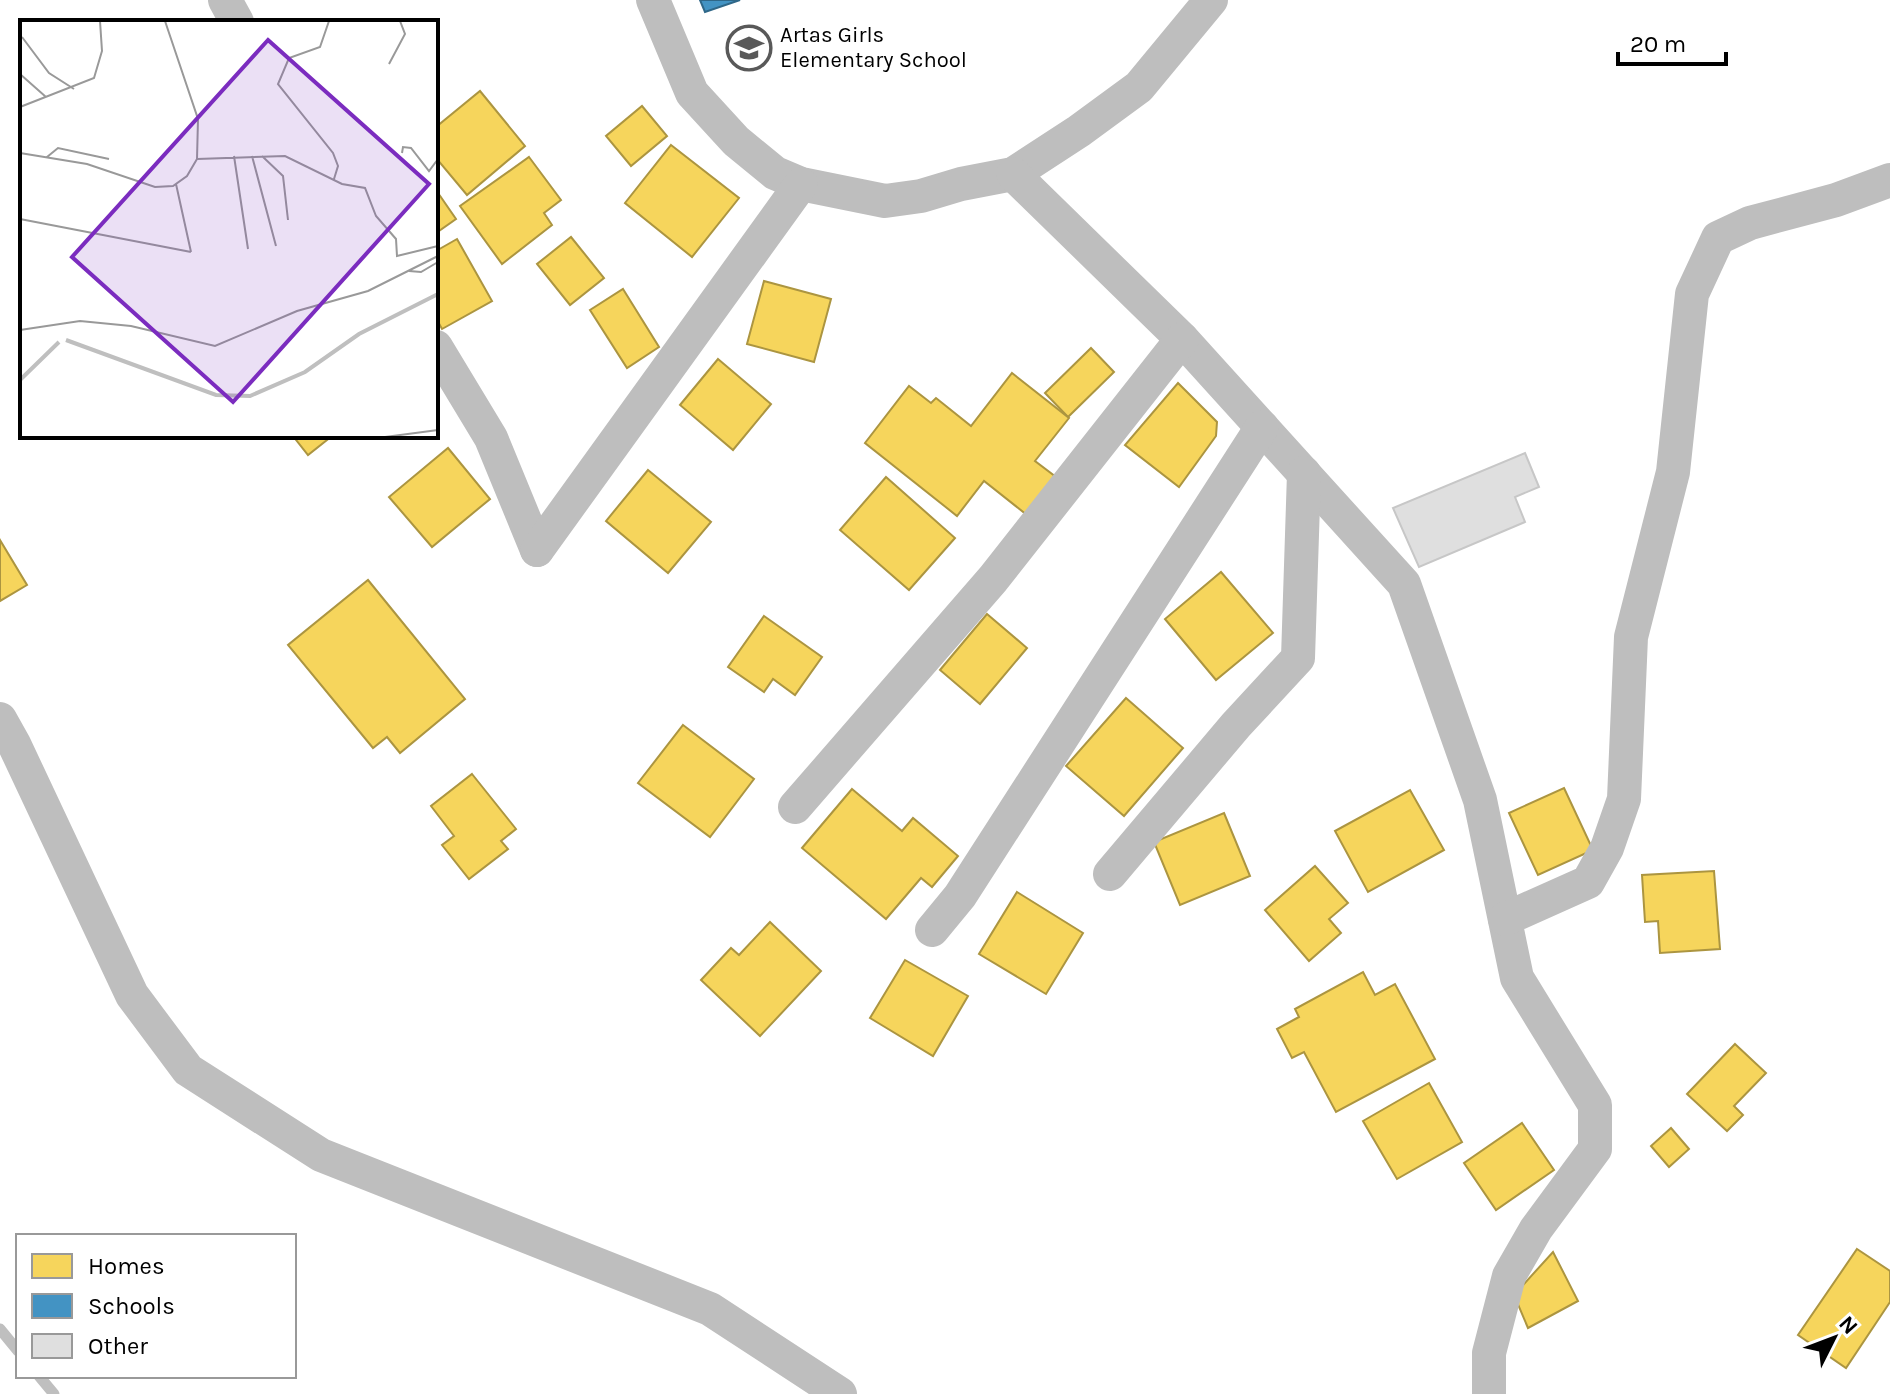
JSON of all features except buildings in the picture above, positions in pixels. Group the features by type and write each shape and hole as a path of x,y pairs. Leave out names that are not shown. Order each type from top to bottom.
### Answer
{"street":[{"path":"225,0 236,20"},
{"path":"653,0 692,93 736,141 775,173 801,184 885,201 921,196 1013,174 1139,87 1211,0"},
{"path":"1013,174 1182,339 1404,584 1480,800 1517,978 1595,1105 1595,1149 1536,1229 1509,1276 1489,1353 1489,1394"},
{"path":"1505,919 1588,882 1607,848 1624,799 1631,637 1673,472 1692,294 1718,238 1750,223 1836,200 1890,180"},
{"path":"438,350 491,438 537,550 801,184"},
{"path":"795,807 993,579 1182,339"},
{"path":"932,930 960,896 1262,427"},
{"path":"1110,874 1236,725 1298,658 1304,473"},
{"path":"0,719 132,995 188,1070 321,1155 710,1309 840,1394"}],"waterway":[{"path":"0,1329 16,1349"},
{"path":"41,1378 54,1394"}],"place":[{"name":"Artas Girls Elementary School","path":"749,48"}]}
